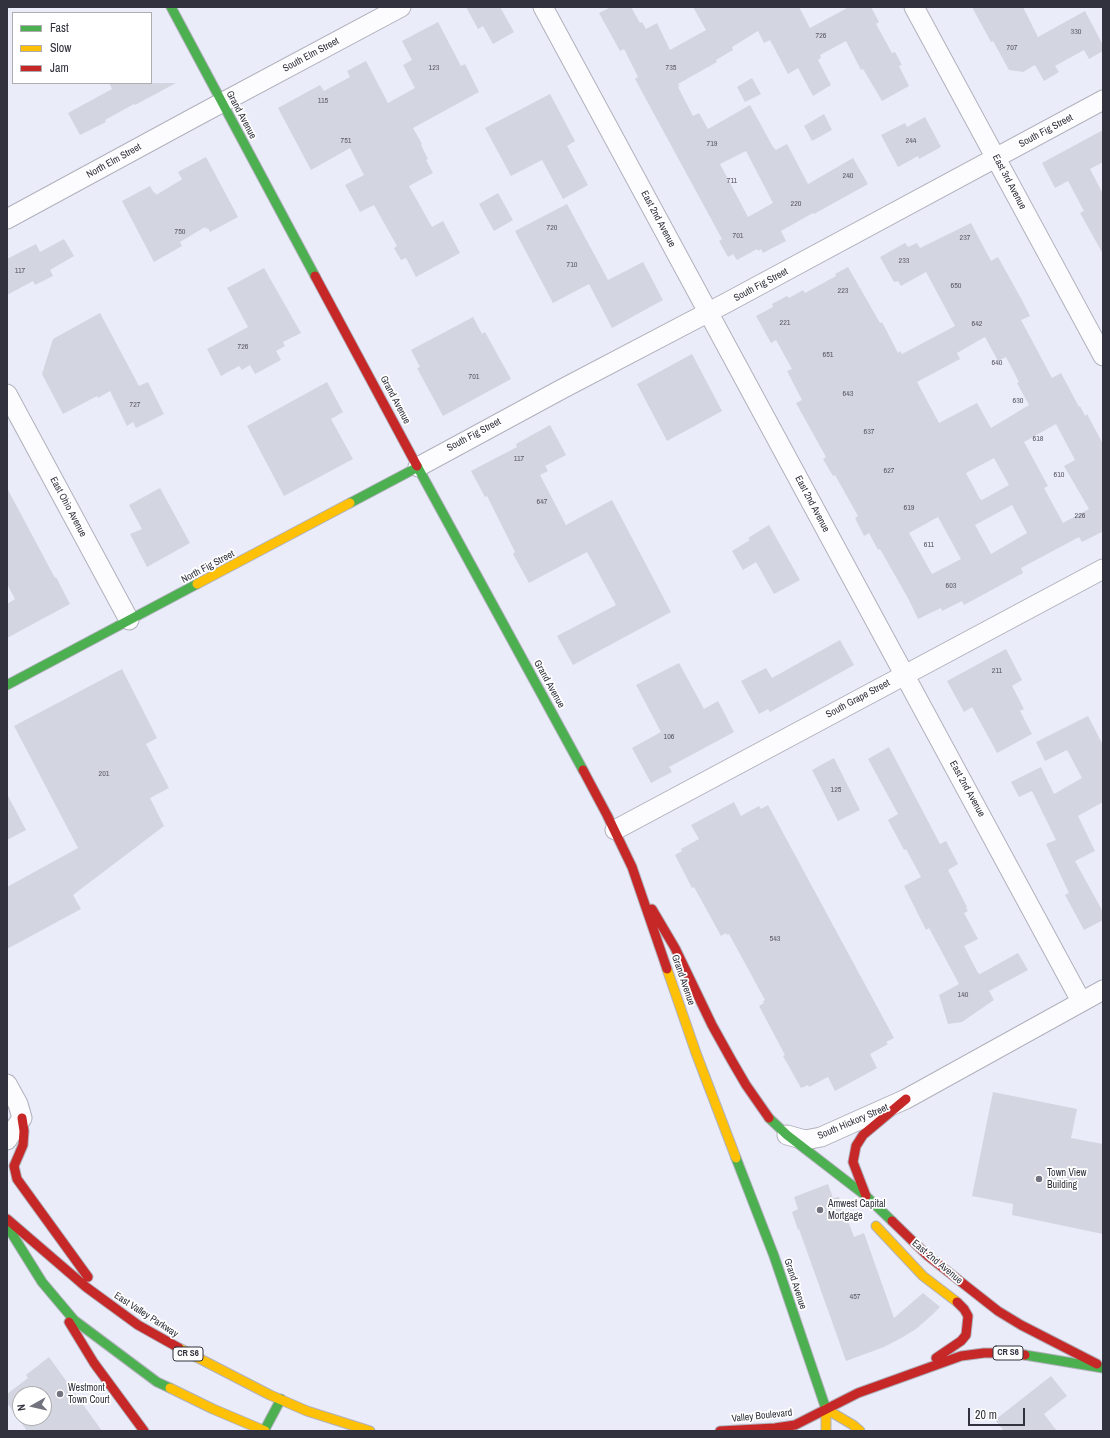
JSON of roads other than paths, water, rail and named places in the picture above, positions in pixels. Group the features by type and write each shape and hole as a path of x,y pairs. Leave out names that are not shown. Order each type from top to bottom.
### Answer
{"main road":[{"name":"Grand Avenue","path":"171,7 418,467 547,702 632,867 642,892 696,1053 774,1256 826,1409 826,1431"},
{"name":"North Fig Street","path":"7,686 418,467"},
{"name":"South Hickory Street","path":"642,892 675,948 712,1025 746,1085 769,1118 787,1135"},
{"path":"866,1196 853,1162 856,1146 863,1135 906,1099"},
{"path":"22,1118 24,1131 23,1145 14,1166 17,1179 101,1295 110,1305"},
{"name":"East 2nd Avenue","path":"787,1135 866,1196 928,1256 998,1311 1021,1325 1103,1368"},
{"name":"East Valley Parkway","path":"7,1219 86,1288 138,1325 175,1348 311,1412 370,1431"},
{"path":"7,1226 94,1364 144,1431"},
{"name":"East 2nd Avenue","path":"876,1226 923,1276 957,1302 968,1316 966,1335 961,1341 915,1372"},
{"path":"52,1296 74,1320 157,1382 213,1409 264,1431 281,1399"},
{"name":"East 2nd Avenue","path":"826,1409 858,1393 961,1356 1008,1353 1037,1356 1103,1368"},
{"name":"Valley Boulevard","path":"720,1431 775,1428 795,1425 826,1409"},
{"path":"826,1409 853,1425 860,1431"}],"street":[{"name":"South Elm Street","path":"222,102 401,7"},
{"name":"East 2nd Avenue","path":"543,7 1081,1001"},
{"name":"East 3rd Avenue","path":"914,7 1103,356"},
{"name":"South Fig Street","path":"418,467 1103,100"},
{"name":"North Elm Street","path":"7,219 222,102"},
{"name":"East Ohio Avenue","path":"7,394 129,620"},
{"name":"South Grape Street","path":"614,830 1103,569"},
{"name":"South Hickory Street","path":"787,1135 805,1140 821,1137 906,1099 1103,990"},
{"path":"7,1084 18,1104 22,1118 7,1140"}],"place":[{"name":"Town View Building","path":"1039,1179"},
{"name":"Amwest Capital Mortgage","path":"820,1210"},
{"name":"Westmont Town Court","path":"60,1394"}]}
